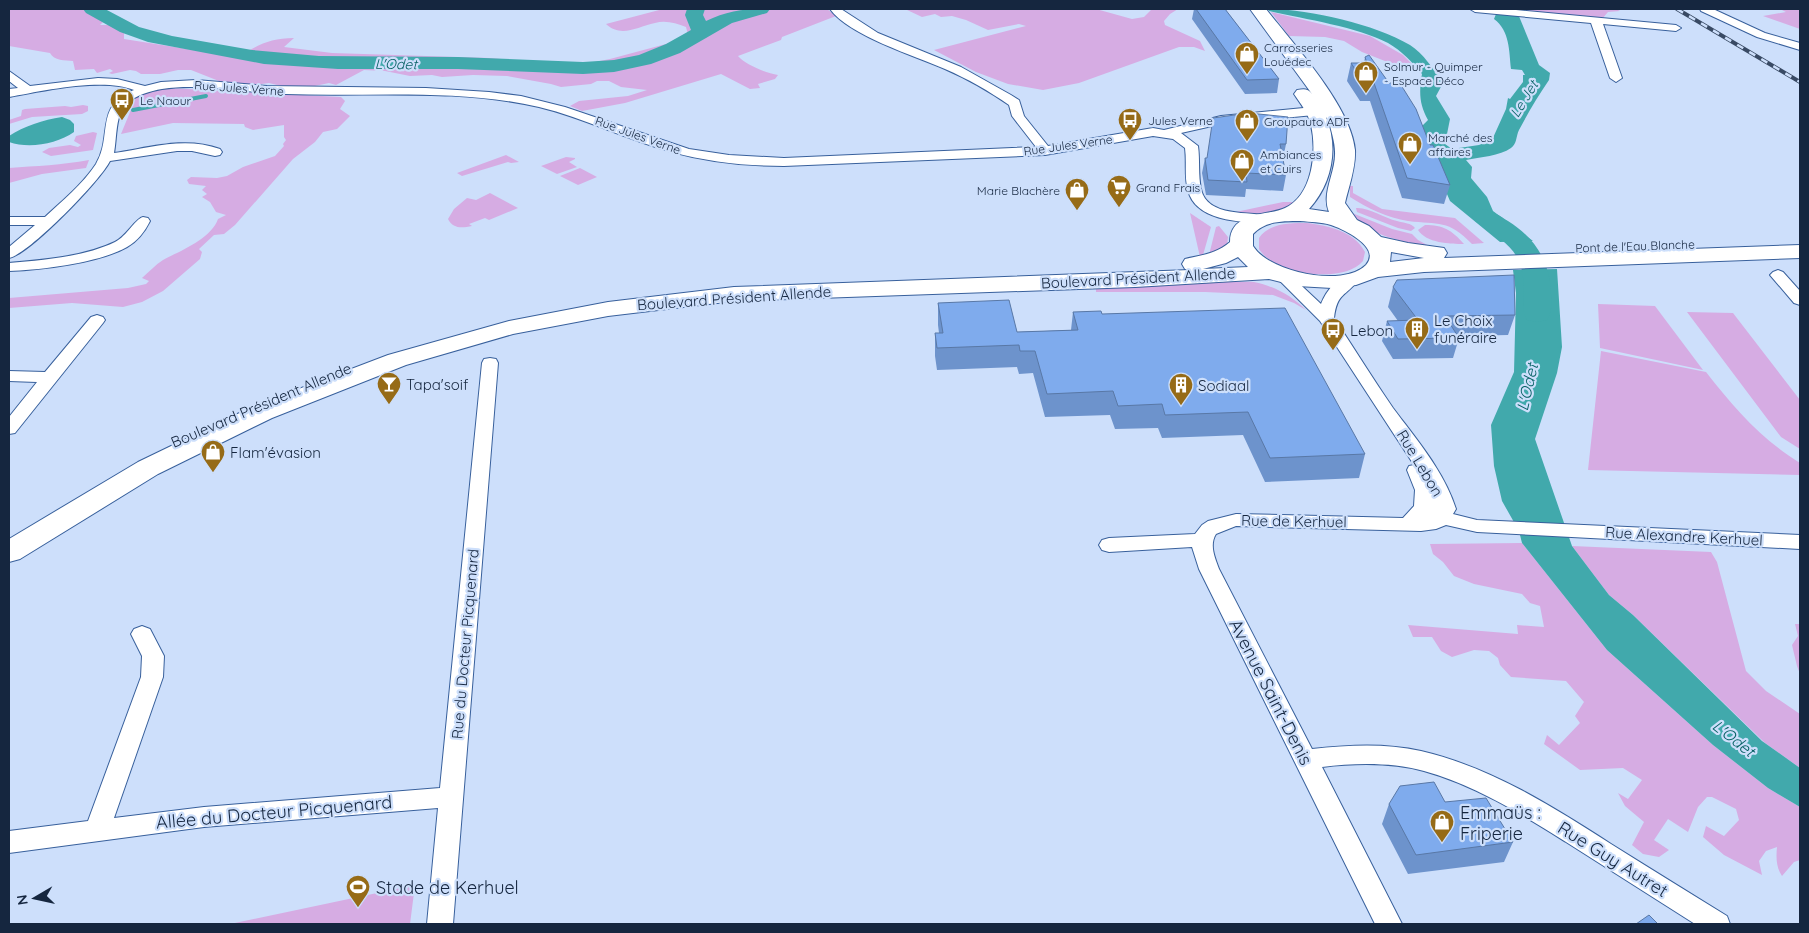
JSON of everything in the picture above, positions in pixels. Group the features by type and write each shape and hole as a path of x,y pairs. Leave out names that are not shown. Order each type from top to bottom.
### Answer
{"main road":[{"path":"1243,9 1317,119 1322,152 1318,180 1306,202 1301,208 1289,215"},
{"path":"1258,9 1314,82 1338,121 1345,150 1344,165 1335,203 1339,212 1351,226 1374,242 1380,252 1380,261 1373,270"},
{"path":"1265,218 1289,215 1318,216 1351,226"},
{"name":"Boulevard Président Allende","path":"9,534 111,474 186,436 266,400 320,377 391,352 520,316 614,299 717,287 1017,275 1182,265 1219,259 1234,251 1250,225 1265,218"},
{"path":"1241,240 1252,260 1277,274 1307,281 1330,282 1350,280 1373,270 1475,258"},
{"name":"Pont de l'Eau Blanche","path":"1475,258 1800,241"},
{"path":"1374,242 1475,258"},
{"name":"Pont de l'Eau Blanche","path":"1475,258 1800,252"},
{"name":"Boulevard Président Allende","path":"9,552 148,468 254,416 396,360 509,328 608,309 734,294 1277,274"}],"street":[{"path":"835,9 850,20 884,39 949,67 1012,101 1017,106 1018,116 1045,151"},
{"path":"1475,9 1676,28"},
{"path":"1705,9 1761,35 1797,46"},
{"path":"1596,21 1616,78"},
{"path":"9,75 28,89"},
{"path":"9,93 28,89 101,82 134,85 145,90"},
{"name":"Rue Jules Verne","path":"145,90 180,84 279,91 421,90 485,94 536,103 571,112 690,153 752,161 784,162 1045,151 1132,136 1159,134 1238,117 1280,116 1317,119"},
{"path":"9,254 90,180 105,158 113,117 118,105 128,96 145,90"},
{"name":"Rue Jules Verne","path":"1159,134 1181,138 1191,146 1184,192 1191,203 1241,240"},
{"path":"105,158 178,147 207,148 215,152"},
{"name":"Rue Jules Verne","path":"1188,175 1196,194 1209,208 1229,215 1265,218"},
{"path":"9,221 47,221"},
{"path":"9,268 34,265 114,248 133,236 142,221"},
{"name":"Rue Lebon","path":"1277,274 1326,318 1386,410 1411,444 1440,492 1446,509 1442,518"},
{"path":"1778,275 1800,300"},
{"path":"1326,318 1330,298 1341,285 1350,280"},
{"path":"9,429 96,320"},
{"name":"Rue du Docteur Picquenard","path":"440,924 490,363"},
{"path":"9,376 50,377"},
{"name":"Rue Lebon","path":"1386,410 1426,493 1426,504 1422,511"},
{"path":"1422,511 1442,518"},
{"name":"Rue de Kerhuel","path":"1394,524 1407,521 1422,511"},
{"name":"Rue de Kerhuel","path":"1202,540 1206,532 1213,526 1236,520 1430,525 1442,518"},
{"name":"Rue Alexandre Kerhuel","path":"1442,518 1477,526 1800,542"},
{"path":"1109,545 1202,540"},
{"name":"Avenue Saint-Denis","path":"1202,540 1201,550 1209,569 1389,924"},
{"path":"97,830 152,677 153,656 142,634"},
{"name":"Rue Guy Autret","path":"1306,759 1347,754 1383,754 1425,762 1481,780 1539,812 1717,924"},
{"name":"Allée du Docteur Picquenard","path":"9,842 223,816 424,798 451,798"}],"shaded area":[{"path":"9,9 87,9 105,20 100,25 110,25 124,33 124,39 238,57 264,43 278,39 294,38 284,47 332,53 489,58 546,63 589,63 610,59 677,41 688,35 686,27 670,22 659,22 623,31 606,24 663,9 827,9 836,16 738,56 756,68 778,75 775,79 758,84 760,88 750,89 721,74 625,103 582,111 570,106 579,101 628,96 647,90 621,87 609,81 561,87 507,76 410,76 385,71 364,70 336,85 329,83 310,87 281,86 269,83 247,86 224,83 191,70 178,70 160,74 141,74 130,70 112,74 109,73 113,71 110,69 97,73 94,69 75,70 73,61 57,59 50,53 9,46"},
{"path":"905,9 1096,9 1132,19 1144,17 1152,9 1178,9 1164,21 1165,25 1200,41 1205,51 1194,47 1179,47 1079,83 1043,90 1008,84 976,72 934,50 1026,26 1019,24 988,30 952,16 941,17 935,14 922,17"},
{"path":"1491,9 1616,9 1620,11 1608,12 1602,19"},
{"path":"1780,9 1800,9 1800,29 1763,16 1786,12"},
{"path":"1271,12 1370,36 1403,55 1416,68 1390,63 1362,52 1344,41 1325,37 1289,36"},
{"path":"167,88 341,97 345,101 340,109 350,116 337,129 323,132 315,142 293,159 235,225 224,234 214,235 199,249 202,252 200,259 163,291 142,302 123,307 72,303 9,308 9,298 128,288 146,284 149,281 142,278 155,266 209,233 218,219 226,215 216,212 210,202 202,197 207,194 202,190 206,186 189,184 187,180 191,177 217,178 227,176 243,167 275,156 284,146 283,144 286,140 284,137 284,125 253,130 245,127 244,124 173,123 121,134 137,95"},
{"path":"88,106 88,111 82,114 32,117 9,124 9,120 21,116 22,110 25,109"},
{"path":"93,132 97,133 93,150 51,156 42,152 49,148 70,145 78,147 81,145 74,141 76,136"},
{"path":"506,155 519,162 508,162 462,176 457,173"},
{"path":"566,157 575,158 569,162 577,167 557,174 541,166"},
{"path":"89,160 86,168 42,174 9,183 9,168"},
{"path":"580,168 597,177 578,185 560,176"},
{"path":"1350,186 1353,186 1353,193 1382,209 1455,218 1484,243 1472,244 1456,230 1443,225 1400,220 1378,212 1350,197"},
{"path":"490,193 518,208 489,220 485,218 469,224 472,226 458,227 452,225 448,219 454,209 467,198 476,200"},
{"path":"1283,202 1296,202 1289,207 1265,214 1231,213"},
{"path":"1356,208 1371,211 1392,220 1409,224 1415,228 1411,231 1398,228 1357,212"},
{"path":"1190,213 1211,227 1203,255 1200,257"},
{"path":"1352,213 1392,229 1412,234 1429,246 1387,237 1367,227"},
{"path":"1307,223 1332,228 1348,234 1365,252 1363,261 1353,268 1340,273 1309,273 1279,265 1267,258 1259,249 1259,238 1268,229 1280,225"},
{"path":"1425,225 1447,229 1464,244 1439,242 1427,238 1418,230"},
{"path":"1219,226 1228,237 1227,245 1209,255 1216,227"},
{"path":"1230,281 1254,282 1269,286 1289,296 1306,310 1273,295 1205,292 1096,292 1096,288"},
{"path":"1598,304 1655,306 1703,370 1600,348"},
{"path":"1687,312 1733,313 1800,400 1800,449 1781,437"},
{"path":"1601,351 1706,372 1727,398 1760,433 1800,463 1800,475 1588,470"},
{"path":"1522,543 1607,650 1713,745 1768,788 1800,807 1800,860 1794,862 1782,876 1777,862 1777,847 1766,851 1759,861 1762,875 1724,855 1703,837 1706,826 1724,836 1739,820 1736,809 1712,797 1707,797 1698,807 1688,832 1668,819 1654,840 1669,850 1659,857 1643,854 1632,845 1644,822 1625,806 1618,793 1628,799 1642,780 1623,768 1580,770 1544,744 1547,735 1559,745 1580,723 1575,716 1584,702 1566,681 1511,677 1500,665 1498,658 1489,651 1474,650 1452,657 1441,651 1432,637 1413,637 1408,625 1518,634 1517,625 1544,627 1540,606 1530,603 1522,594 1474,584 1454,576 1443,562 1433,554 1430,544"},
{"path":"1572,546 1711,552 1717,562 1746,671 1766,691 1800,714 1800,768 1765,743 1633,615 1609,595"},
{"path":"1795,624 1800,624 1800,674 1792,645 1798,636"},
{"name":"Stade de Kerhuel","path":"415,885 410,924 230,924"}],"water":[{"name":"Le Jet","path":"1268,9 1321,15 1360,24 1395,37 1415,48 1443,83 1436,96 1450,119 1445,144 1452,149 1479,145 1492,140 1506,109 1508,98 1510,99 1523,82 1523,75 1525,75 1522,70 1511,69 1506,35 1494,19 1496,14 1493,9 1516,9 1539,65 1550,73 1549,80 1522,124 1513,146 1496,155 1466,160 1472,167 1471,178 1487,197 1493,211 1533,241 1500,242 1450,201 1419,129 1428,120 1420,98 1422,74 1402,53 1388,43 1362,32 1269,11"},
{"path":"62,117 74,124 74,132 59,140 34,145 9,142 9,136 27,126"},
{"path":"1557,269 1562,347 1557,373 1535,439 1572,546 1609,595 1633,615 1762,741 1800,768 1800,807 1768,788 1713,745 1607,650 1522,543 1519,531 1502,501 1494,466 1491,425 1514,372 1516,293 1513,270"}],"building":[{"path":"1196,9 1225,9 1279,79 1247,80"},
{"path":"1369,55 1389,83 1401,85 1416,109 1430,145 1433,145 1450,185 1407,178 1374,83 1364,83 1351,63 1367,63 1365,57"},
{"path":"1249,113 1288,117 1286,144 1280,144 1286,175 1246,173 1247,182 1208,180 1205,158 1207,158 1213,118"},
{"path":"1514,275 1515,315 1445,316 1459,338 1398,339 1387,321 1418,320 1393,287 1397,280"},
{"name":"Sodiaal","path":"1009,300 1017,332 1078,330 1073,312 1101,311 1102,314 1285,308 1365,454 1270,458 1248,412 1165,415 1162,404 1118,406 1113,391 1047,394 1035,351 1020,351 1019,345 937,348 935,333 943,333 938,303"},
{"path":"1434,782 1445,802 1486,798 1513,842 1416,855 1389,804 1400,786"},
{"path":"1649,915 1658,924 1636,924"}],"waterway":[{"name":"L'Odet","path":"92,9 139,33 172,42 264,58 338,63 458,63 552,68 614,66 644,59 673,49 700,32"},
{"name":"L'Odet","path":"696,9 694,15 700,27 700,32"},
{"name":"L'Odet","path":"700,32 725,19 761,9"},
{"path":"133,110 206,96"},
{"name":"L'Odet","path":"1484,216 1516,238 1529,255 1536,273 1537,314"}],"railway":[{"path":"1677,9 1800,82"}],"place":[{"name":"Carrosseries Louédec","path":"1247,75"},
{"name":"Solmur - Quimper - Espace Déco","path":"1366,94"},
{"name":"Le Naour","path":"122,121"},
{"name":"Jules Verne","path":"1130,141"},
{"name":"Groupauto ADF","path":"1247,142"},
{"name":"Marché des affaires","path":"1410,165"},
{"name":"Ambiances et Cuirs","path":"1242,182"},
{"name":"Grand Frais","path":"1119,208"},
{"name":"Marie Blachère","path":"1077,211"},
{"name":"Le Choix funéraire","path":"1417,350"},
{"name":"Lebon","path":"1333,351"},
{"name":"Tapa'soif","path":"389,405"},
{"name":"Sodiaal","path":"1181,406"},
{"name":"Flam'évasion","path":"213,473"},
{"name":"Emmaüs : Friperie","path":"1442,843"},
{"name":"Stade de Kerhuel","path":"358,908"}]}
